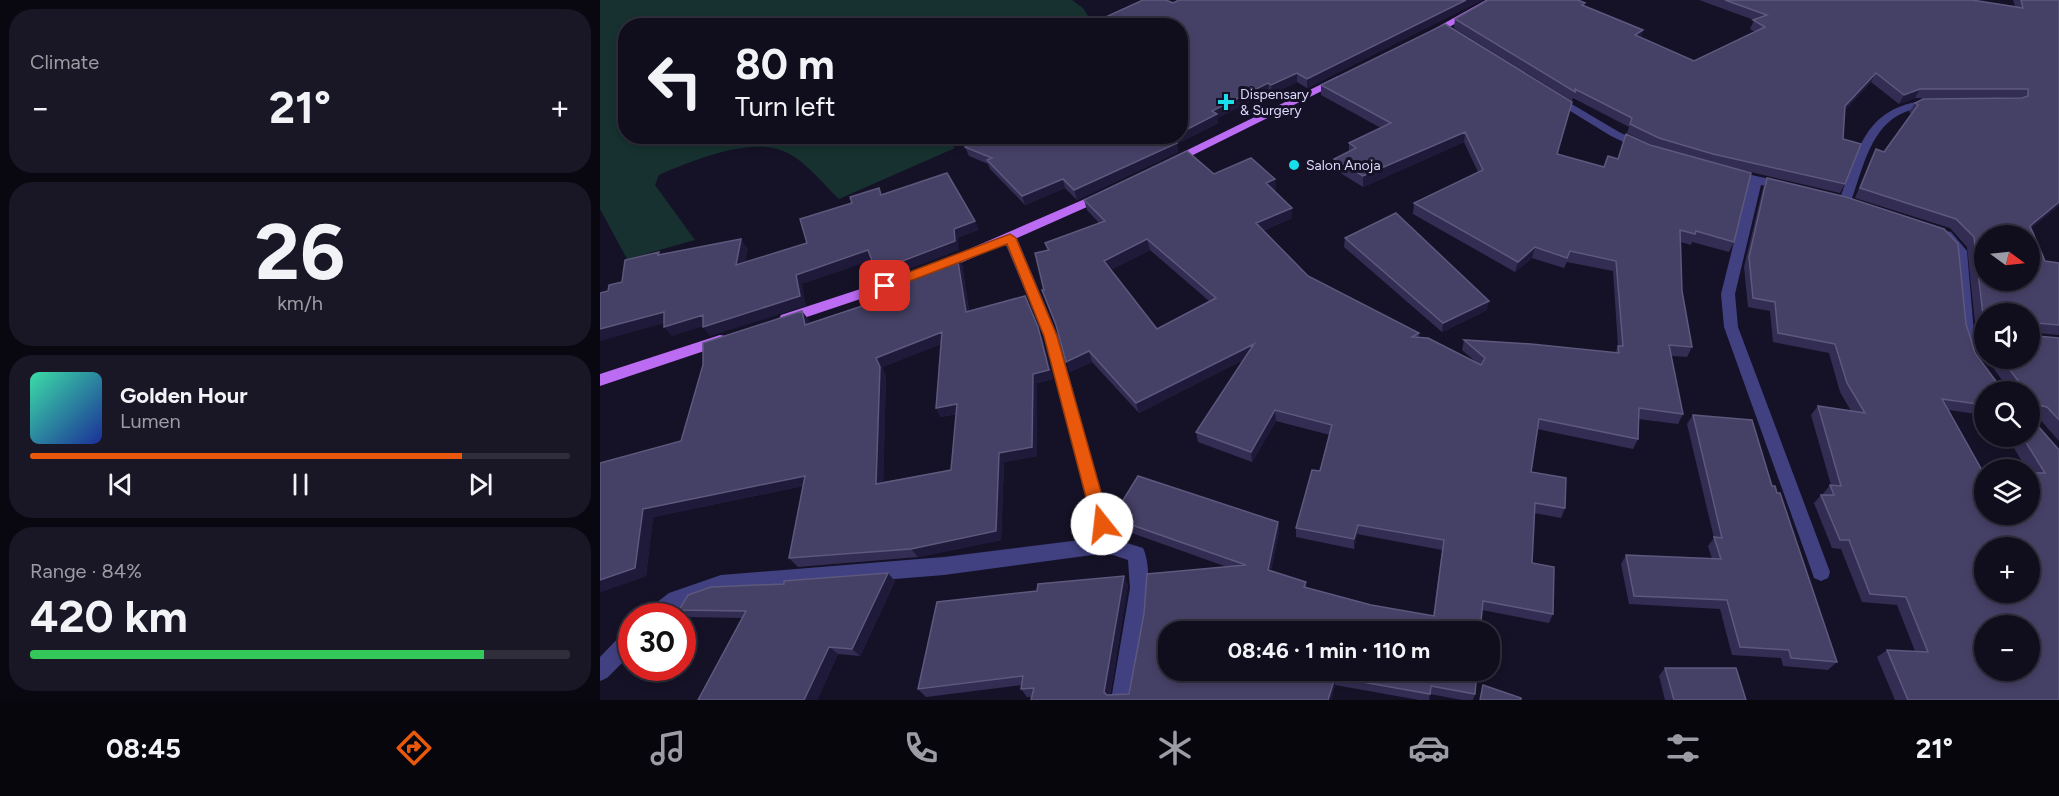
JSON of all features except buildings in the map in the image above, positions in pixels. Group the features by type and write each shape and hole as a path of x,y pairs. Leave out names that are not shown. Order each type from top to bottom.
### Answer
{"main road":[{"path":"1423,38 1449,30 1493,0"},
{"path":"1160,167 1348,74"},
{"path":"777,322 919,274 1010,238 1115,189"},
{"path":"600,380 734,336"}],"street":[{"path":"1543,91 1615,134 1651,151"},
{"path":"1845,201 1875,128 1901,109 1915,104 1948,103"},
{"path":"1716,170 1800,190"},
{"path":"1756,180 1728,294 1731,327 1821,572"},
{"path":"1934,229 1944,232 1960,251 1967,333 1974,353"},
{"path":"1010,238 1051,336 1107,545"},
{"path":"1967,333 1974,334"},
{"path":"671,603 676,599 721,584 944,566 1107,545 1137,554 1139,588 1121,700"},
{"path":"600,671 618,652"}],"green space":[{"path":"600,0 1072,0 1083,8 1089,18 618,18 618,144 951,144 955,148 839,199 806,166 791,155 769,147 720,152 687,163 659,175 655,185 695,240 627,259 600,209"}],"place":[{"name":"Dispensary & Surgery","path":"1226,102"},
{"name":"Salon Anoja","path":"1294,165"}],"route":[{"path":"885,286 956,261 1010,238 1051,336 1102,524"}]}
